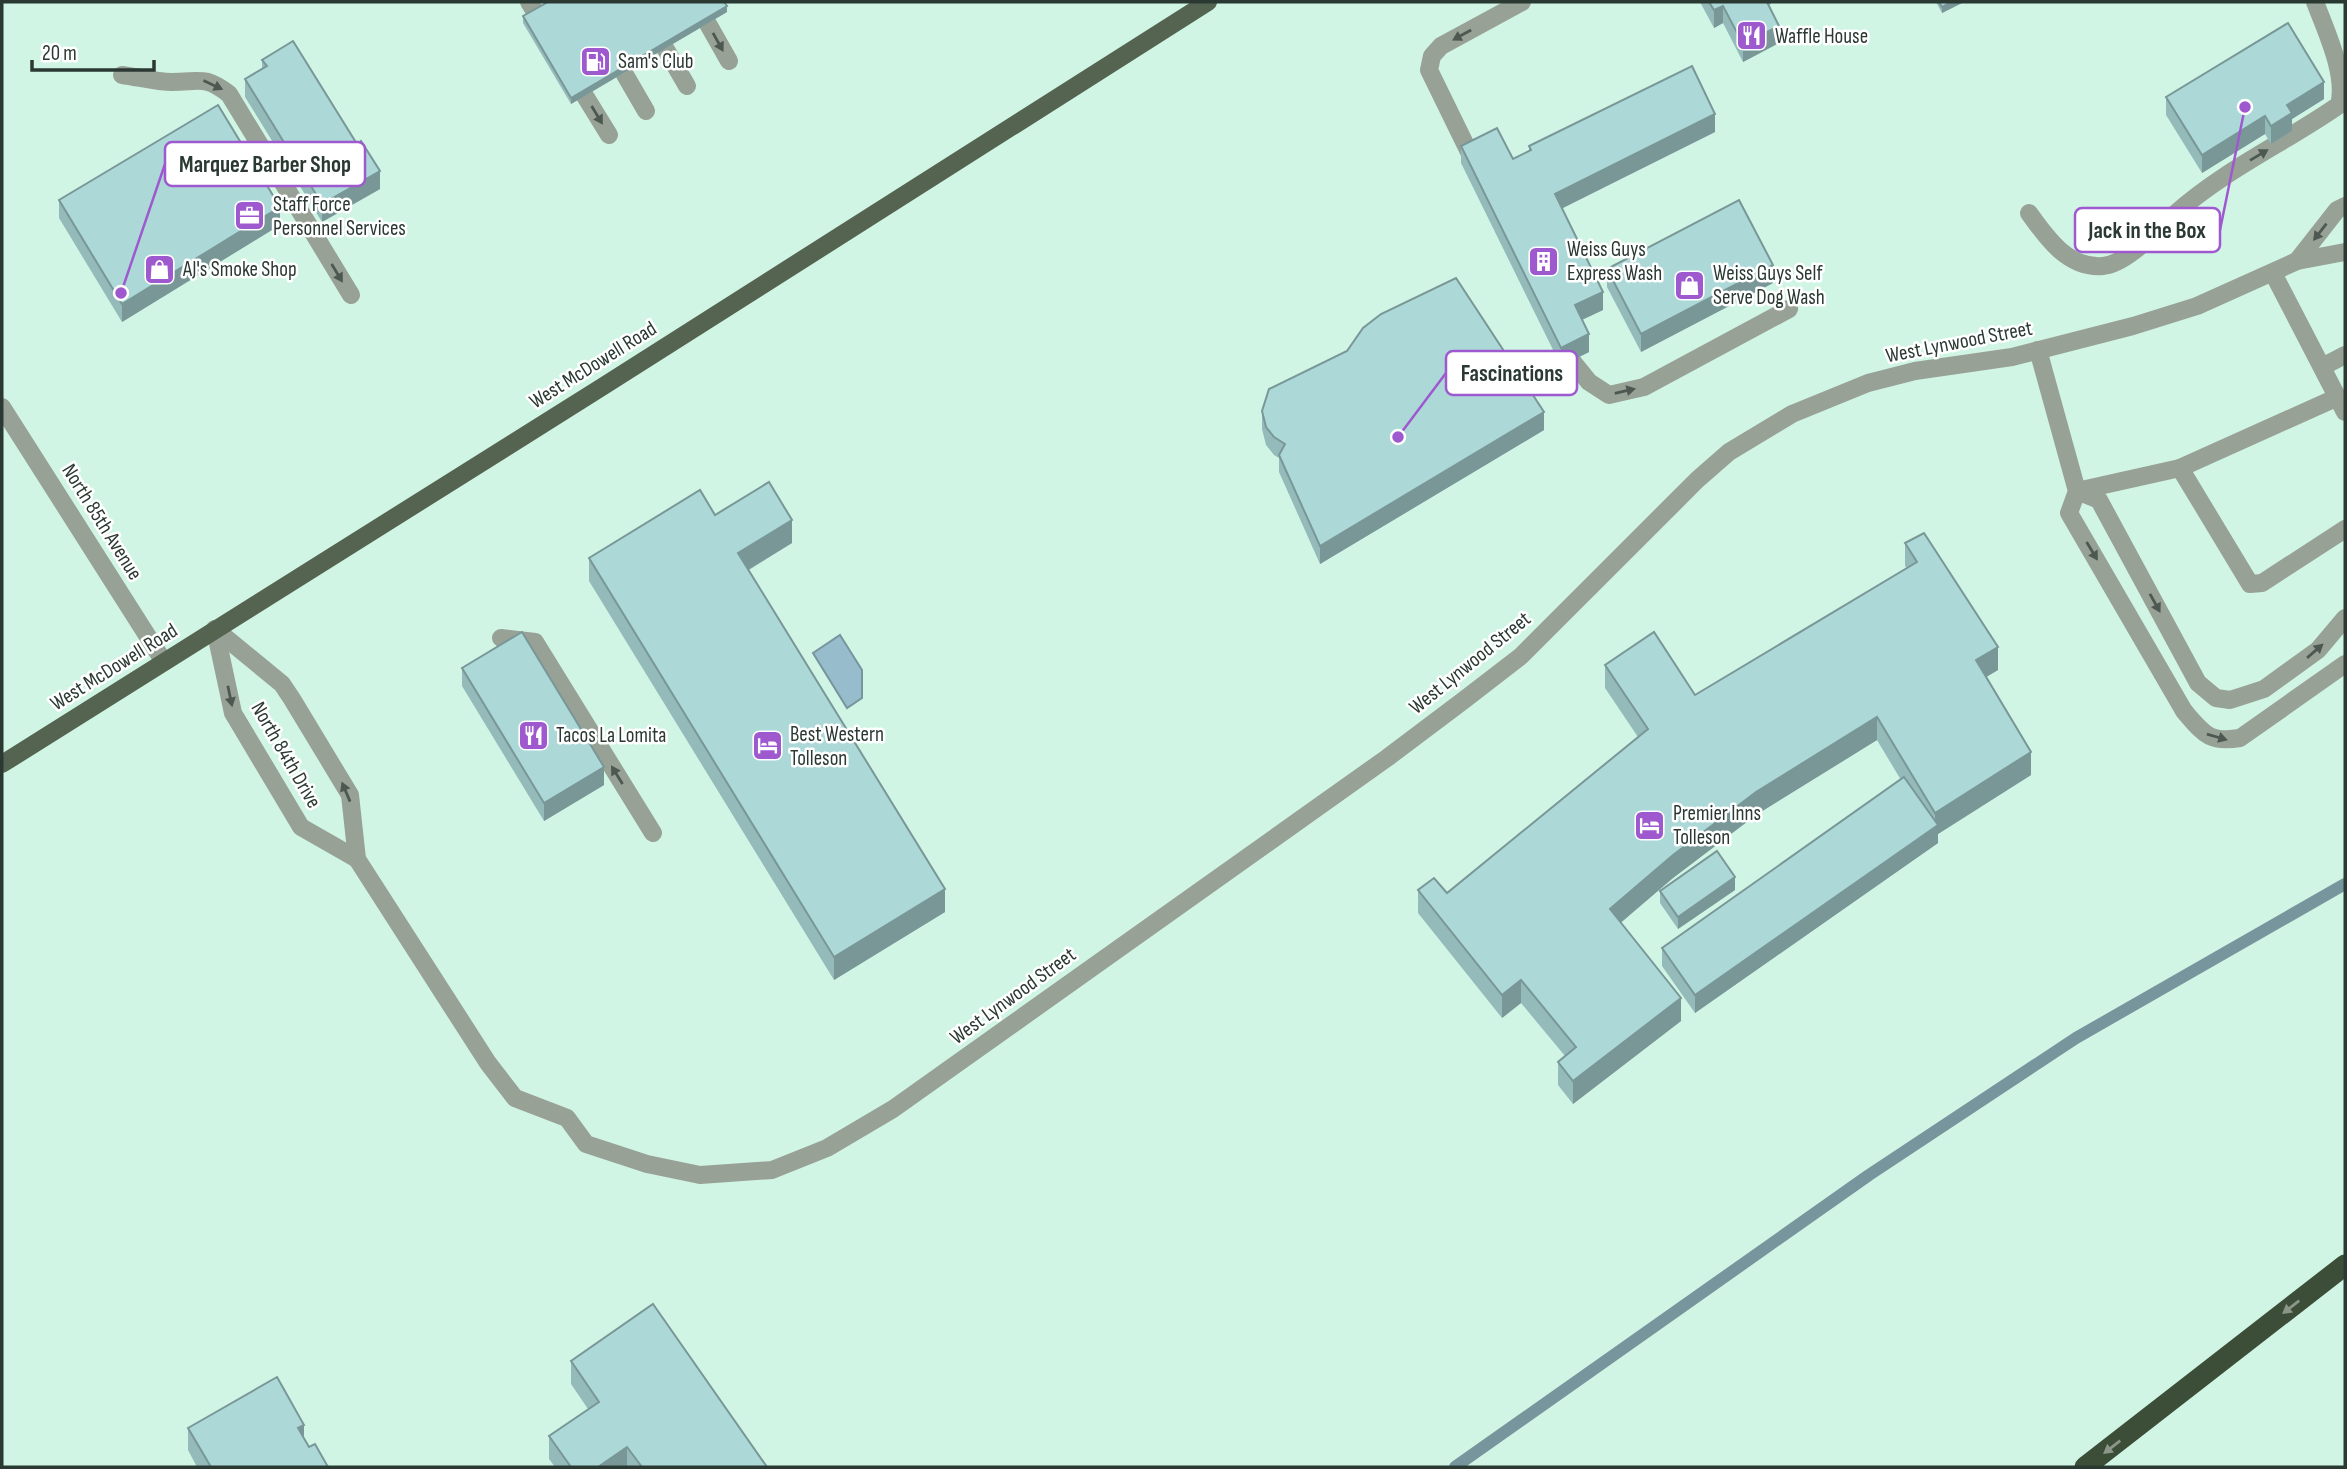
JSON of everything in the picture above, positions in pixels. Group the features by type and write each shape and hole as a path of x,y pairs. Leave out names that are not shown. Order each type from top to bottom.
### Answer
{"highway":[{"path":"2085,1467 2345,1265"}],"main road":[{"name":"West McDowell Road","path":"2,764 1208,2"}],"street":[{"path":"1472,158 1429,70 1432,56 1441,46 1522,2"},
{"path":"2028,213 2054,247 2079,262 2104,266 2131,253 2178,211 2227,175 2339,105 2343,91 2338,67 2315,2"},
{"path":"708,23 729,61"},
{"path":"666,48 687,86"},
{"path":"624,73 646,111"},
{"path":"122,75 172,82 195,79 214,83 229,94 351,295"},
{"path":"585,96 609,135"},
{"name":"West Lynwood Street","path":"2297,261 2337,211 2345,206"},
{"name":"West Lynwood Street","path":"699,1175 772,1170 827,1149 893,1109 1387,758 1512,663 1697,480 1729,452 1792,414 1868,383 1915,371 2012,357 2133,326 2197,306 2297,261 2345,252"},
{"path":"2077,491 2180,468 2341,404 2273,273"},
{"path":"1572,361 1588,382 1609,395 1632,390 1644,387 1789,309"},
{"path":"2038,351 2077,491 2069,513 2184,711 2203,732 2222,741 2240,738 2345,664"},
{"path":"2322,367 2345,355"},
{"name":"North 85th Avenue","path":"2,407 164,662"},
{"path":"2180,468 2250,584 2262,583 2345,529"},
{"path":"2077,491 2099,500 2198,683 2216,698 2230,700 2264,689 2318,650 2345,618"},
{"name":"North 84th Drive","path":"215,629 233,713 301,827 357,859"},
{"name":"North 84th Drive","path":"215,629 282,684 292,699 350,795 357,859 488,1063 515,1098 567,1118 586,1144 648,1164 699,1175"},
{"path":"500,638 535,642 653,833"}],"water":[{"path":"840,635 862,670 862,698 847,708 813,653"}],"building":[{"name":"Sam's Club","path":"548,2 724,2 727,6 571,98 523,16"},
{"path":"1709,2 1767,2 1779,26 1743,44 1723,6 1714,10"},
{"path":"1939,2 1952,2 1942,7"},
{"path":"2288,23 2324,82 2287,105 2292,113 2271,126 2265,116 2202,155 2166,97"},
{"path":"293,41 357,144 361,141 380,171 322,204 245,79 267,66 262,60"},
{"name":"Weiss Guys Express Wash","path":"1692,66 1715,114 1555,194 1603,292 1575,305 1589,334 1561,348 1461,146 1497,128 1513,159 1531,150 1529,146"},
{"path":"218,105 280,207 122,304 59,200"},
{"name":"Weiss Guys Self Serve Dog Wash","path":"1739,200 1773,265 1641,334 1607,269"},
{"path":"1456,278 1544,412 1320,546 1279,455 1285,444 1274,437 1266,427 1262,411 1269,389 1347,351 1363,328 1381,314"},
{"name":"Best Western Tolleson","path":"769,482 792,520 738,553 945,889 834,957 589,558 700,490 715,515"},
{"name":"Premier Inns Tolleson","path":"1924,533 1998,647 1976,660 2031,752 1935,813 1877,717 1756,792 1673,855 1610,909 1681,998 1573,1081 1558,1062 1576,1047 1521,980 1502,995 1418,890 1434,878 1447,893 1648,729 1605,665 1654,632 1695,695 1917,562 1905,543"},
{"name":"Tacos La Lomita","path":"522,632 604,767 544,803 462,668"},
{"path":"1904,777 1938,825 1695,995 1662,948"},
{"path":"1717,851 1735,877 1678,917 1660,891"},
{"path":"653,1304 767,1467 642,1467 627,1447 598,1467 571,1467 549,1436 599,1402 571,1361"},
{"path":"277,1377 304,1425 298,1428 309,1447 315,1444 328,1467 211,1467 188,1428"}],"waterway":[{"path":"1455,1467 1869,1175 2076,1038 2345,884"}],"place":[{"name":"Waffle House","path":"1752,36"},
{"name":"Sam's Club","path":"595,61"},
{"name":"Jack in the Box","path":"2245,107"},
{"name":"Staff Force Personnel Services","path":"250,216"},
{"name":"Weiss Guys Express Wash","path":"1544,261"},
{"name":"AJ's Smoke Shop","path":"160,269"},
{"name":"Weiss Guys Self Serve Dog Wash","path":"1690,285"},
{"name":"Marquez Barber Shop","path":"121,293"},
{"name":"Fascinations","path":"1398,437"},
{"name":"Tacos La Lomita","path":"533,735"},
{"name":"Best Western Tolleson","path":"767,746"},
{"name":"Premier Inns Tolleson","path":"1650,825"}]}
